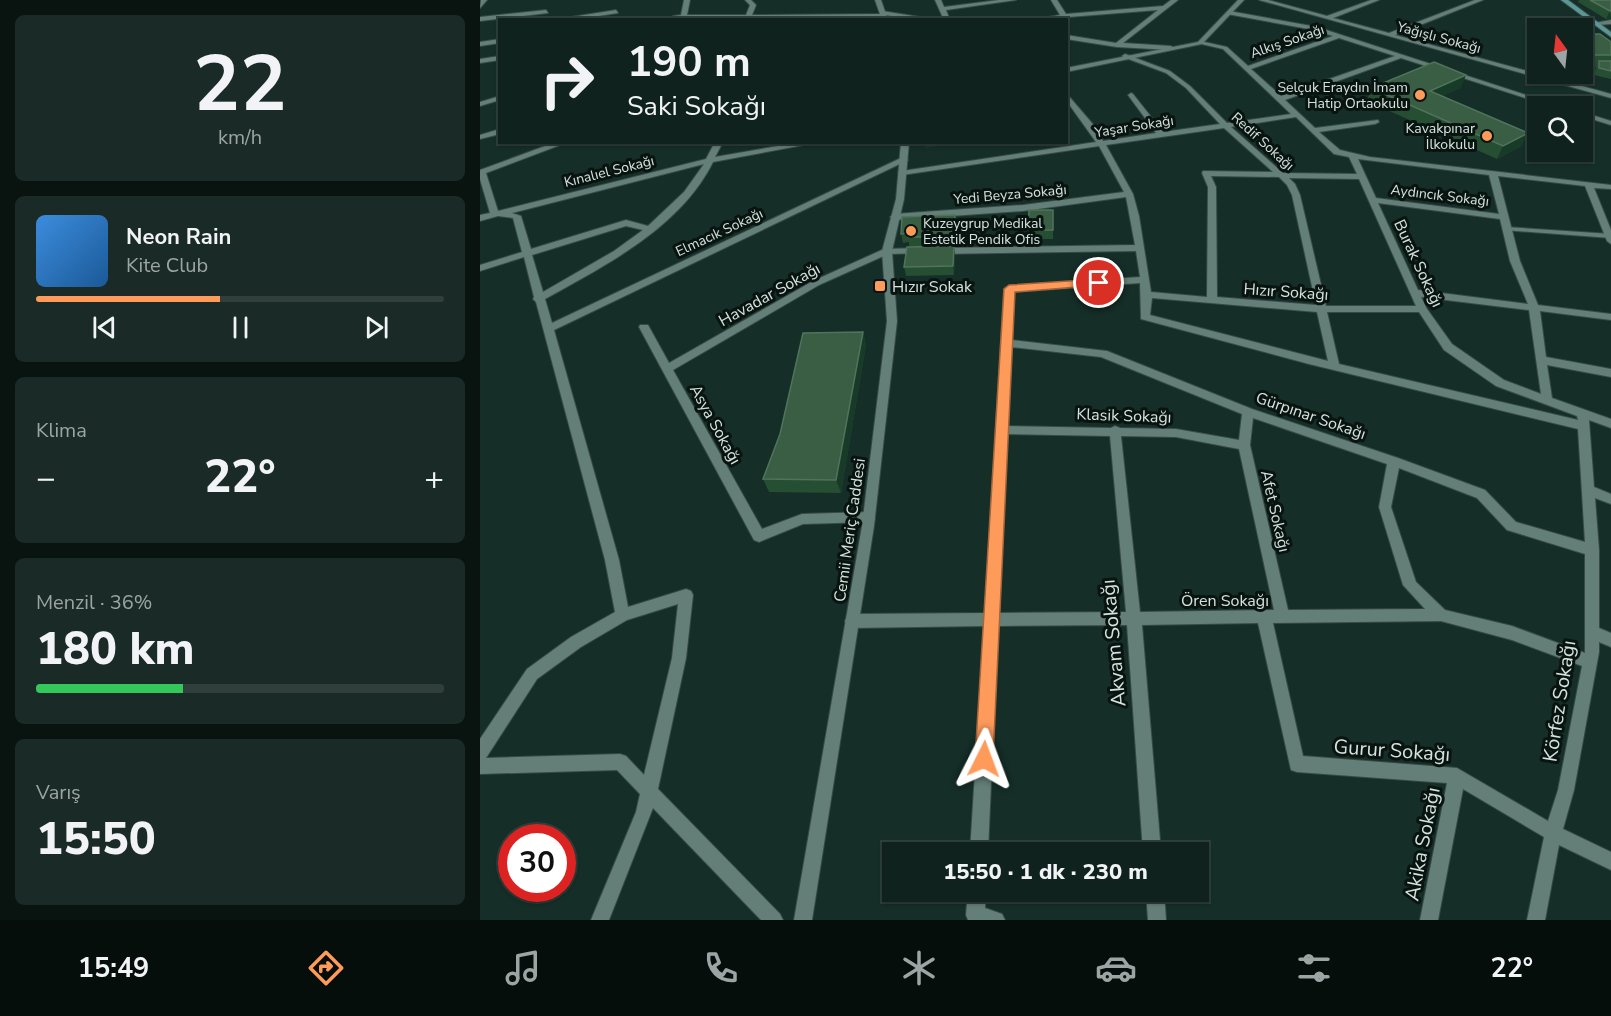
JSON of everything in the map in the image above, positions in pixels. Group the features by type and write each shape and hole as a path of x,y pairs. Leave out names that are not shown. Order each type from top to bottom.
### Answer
{"main road":[{"path":"1564,0 1611,35"}],"street":[{"path":"480,6 484,0"},
{"path":"684,17 687,0"},
{"path":"747,18 753,5 748,0"},
{"path":"878,0 883,16"},
{"path":"938,0 946,18"},
{"path":"942,9 1013,0"},
{"path":"1054,0 1064,16"},
{"path":"1117,45 1175,0"},
{"path":"1200,43 1241,0"},
{"name":"Yağışlı Sokağı","path":"1262,0 1611,96"},
{"path":"1327,18 1376,0"},
{"path":"1389,35 1480,0"},
{"path":"544,18 549,2"},
{"path":"1048,18 1165,8"},
{"path":"480,19 546,12"},
{"path":"572,18 616,13"},
{"path":"1229,13 1316,28 1336,37 1527,97"},
{"path":"828,18 883,16 910,18"},
{"path":"675,18 716,18"},
{"path":"1597,23 1611,22"},
{"name":"Alkış Sokağı","path":"1247,68 1336,37"},
{"path":"1068,38 1117,45 1171,48"},
{"path":"480,44 498,41"},
{"path":"1068,70 1125,56 1200,43 1225,48 1337,152 1493,174 1611,187"},
{"name":"Redif Sokağı","path":"1125,56 1168,72 1188,87 1226,126 1291,184 1296,195 1334,364"},
{"path":"1280,99 1398,57"},
{"path":"480,61 498,58"},
{"path":"1131,95 1162,135"},
{"path":"1068,98 1094,130 1129,194 1135,216 1147,295 1145,317 1262,351 1334,364 1583,420"},
{"path":"480,104 498,100"},
{"name":"Yaşar Sokağı","path":"903,166 1036,154 1298,115"},
{"path":"1593,117 1611,123"},
{"path":"1314,130 1375,122"},
{"path":"480,137 498,132"},
{"path":"559,144 481,172 494,213 517,216 538,299 612,560 623,615"},
{"path":"538,299 605,261 663,219 693,189 712,160 718,144"},
{"name":"Kınalıel Sokağı","path":"480,218 712,160 805,144"},
{"name":"Cemii Meriç Caddesi","path":"803,920 869,517 892,321 887,251 900,199 905,144"},
{"path":"1030,144 1036,154"},
{"name":"Burak Sokağı","path":"1352,155 1422,309 1448,347 1500,383 1547,400 1583,420 1611,424"},
{"name":"Elmacık Sokağı","path":"547,329 903,166"},
{"path":"1212,300 1212,187 1206,173 1362,177"},
{"name":"Aydıncık Sokağı","path":"1493,174 1515,261 1534,307 1547,400"},
{"path":"1589,185 1610,238"},
{"name":"Yedi Beyza Sokağı","path":"894,217 1023,208 1129,194"},
{"name":"Aydıncık Sokağı","path":"1373,200 1503,217"},
{"path":"480,268 626,223 649,229"},
{"path":"887,251 1140,248"},
{"name":"Havadar Sokağı","path":"667,369 816,283 887,251"},
{"path":"980,842 1009,289 1143,280"},
{"path":"1416,293 1611,316"},
{"name":"Hızır Sokağı","path":"1147,295 1323,309 1422,309"},
{"name":"Asya Sokağı","path":"644,327 759,536 802,519 869,517"},
{"name":"Gürpınar Sokağı","path":"1006,343 1103,354 1248,412 1394,461 1481,494 1512,526 1592,550"},
{"path":"1540,360 1611,373"},
{"name":"Afet Sokağı","path":"1248,412 1244,445 1283,618"},
{"name":"Körfez Sokağı","path":"1536,920 1553,833 1566,790 1590,662 1592,550 1583,420"},
{"name":"Klasik Sokağı","path":"1001,430 1115,430 1176,433 1244,445"},
{"name":"Akvam Sokağı","path":"1115,430 1134,619 1151,842"},
{"path":"1394,461 1385,507 1410,585 1441,615"},
{"path":"1588,490 1611,499"},
{"path":"480,753 532,674 576,642 623,615 686,595 679,658 644,812 600,920"},
{"name":"Ören Sokağı","path":"852,621 1441,615 1512,633 1590,662"},
{"name":"Gurur Sokağı","path":"1264,617 1297,764 1457,776 1553,833 1611,861"},
{"path":"1592,632 1611,640"},
{"path":"480,766 620,762 774,920"},
{"name":"Akika Sokağı","path":"1429,920 1457,776"},
{"path":"976,902 975,915 996,920"},
{"path":"1156,902 1157,920"}],"lane":[{"path":"1506,229 1610,238"}],"building":[{"path":"1590,0 1611,0 1611,11 1610,11"},
{"path":"1593,34 1600,34 1611,42 1611,55 1593,55"},
{"path":"1599,61 1611,61 1611,71 1599,68"},
{"path":"1434,62 1466,75 1430,91 1527,134 1503,146 1371,88"},
{"path":"1029,210 1053,210 1053,230 1028,230"},
{"path":"955,215 954,237 908,237 908,233 901,234 902,217"},
{"path":"954,246 953,266 904,267 907,247"},
{"path":"863,332 836,480 763,479 780,434 803,333"}],"place":[{"name":"Selçuk Eraydın İmam Hatip Ortaokulu","path":"1420,95"},
{"name":"Kavakpınar İlkokulu","path":"1487,136"},
{"name":"Kuzeygrup Medikal Estetik Pendik Ofis","path":"911,231"},
{"name":"Hızır Sokak","path":"880,286"}],"route":[{"path":"984,759 1009,289 1099,283"}]}
